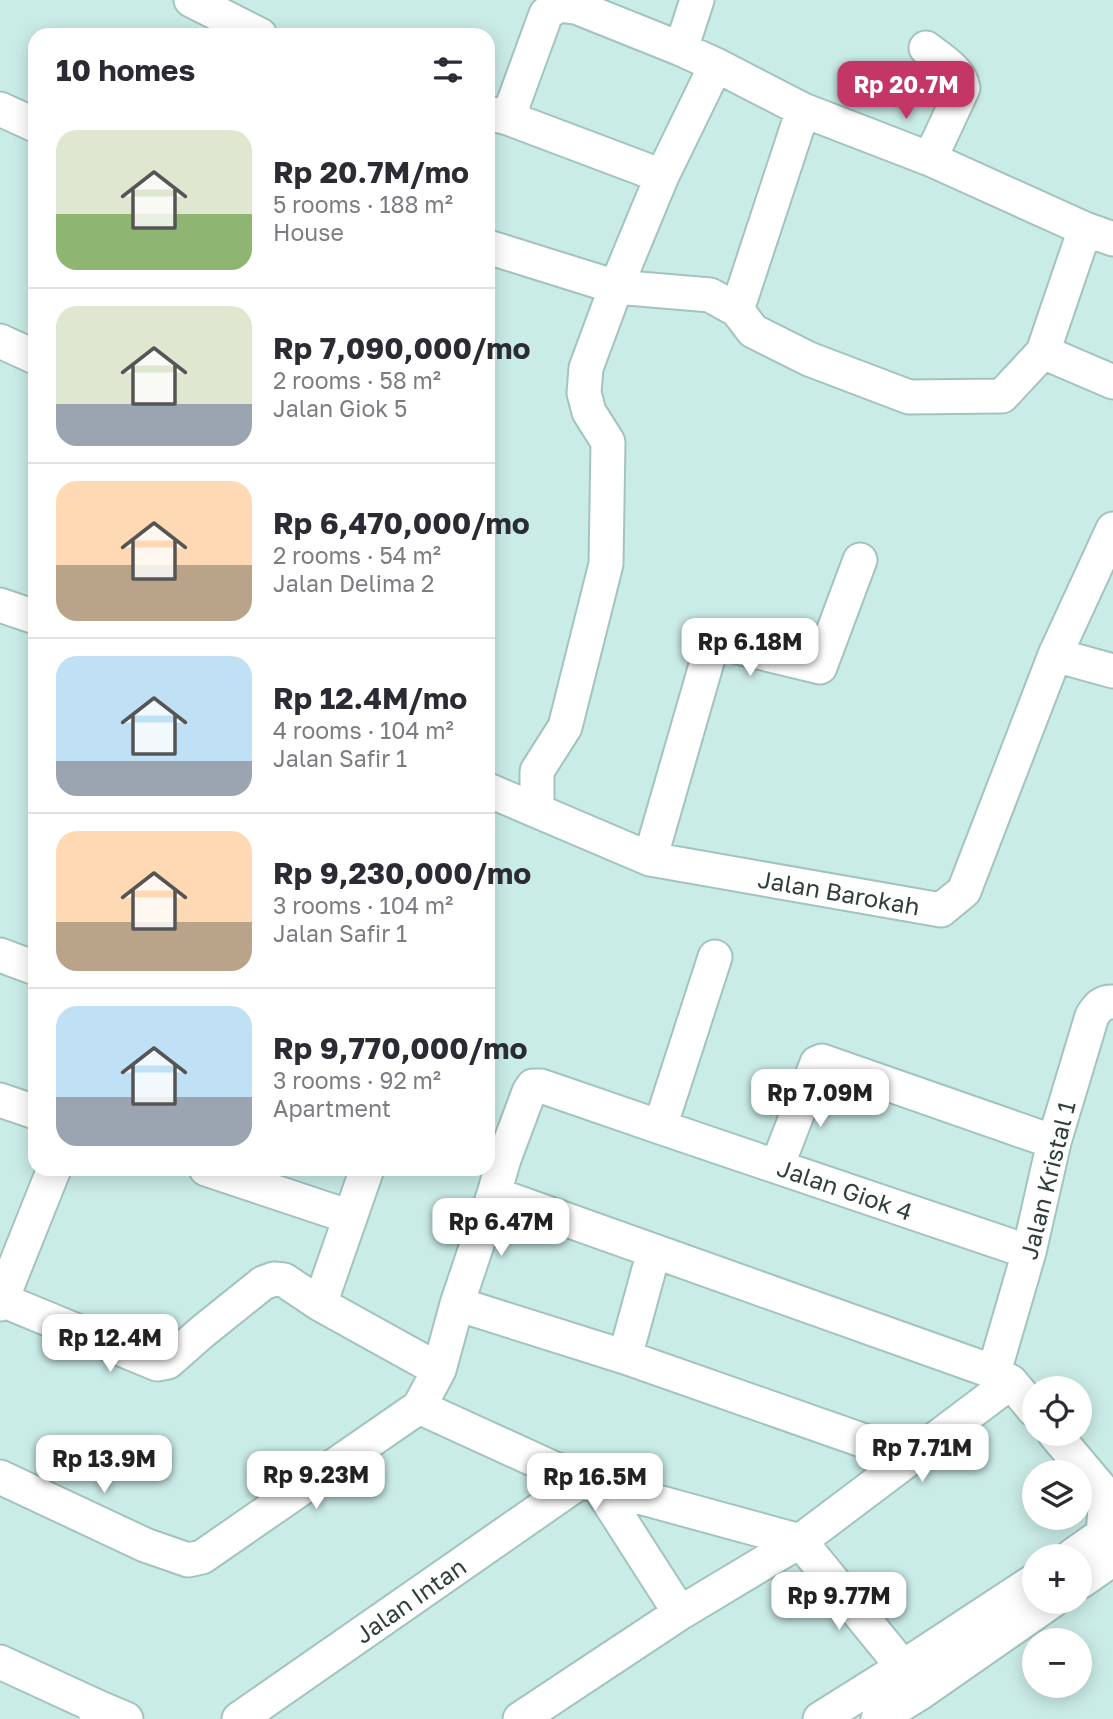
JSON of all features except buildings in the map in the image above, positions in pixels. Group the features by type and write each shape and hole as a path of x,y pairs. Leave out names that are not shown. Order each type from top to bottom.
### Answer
{"street":[{"path":"191,0 246,28"},
{"path":"681,49 697,0"},
{"path":"495,249 616,287 710,295 737,310 753,331 809,359 909,397 1002,396 1043,352 1099,234 930,159 803,110 681,49 576,7 558,5 546,14 498,116 662,176"},
{"path":"926,48 954,71 963,88 930,159"},
{"path":"537,810 537,771 565,727 606,564 608,442 589,412 584,393 586,368 662,176 716,65"},
{"path":"0,109 28,122"},
{"path":"737,310 803,110"},
{"path":"0,341 28,354"},
{"path":"1043,352 1113,382"},
{"name":"Jalan Barokah","path":"495,793 650,859 941,910 964,891 1055,655 1113,529"},
{"path":"650,859 712,641 820,667 860,560"},
{"path":"1055,655 1113,671"},
{"path":"0,955 28,965"},
{"path":"660,1127 715,957"},
{"name":"Jalan Kristal 1","path":"1003,1377 1054,1142 1091,1016 1098,1006 1113,1002"},
{"path":"777,1166 817,1063 822,1062 1054,1142"},
{"name":"Jalan Giok 4","path":"494,1194 529,1092 533,1086 541,1086 1029,1252"},
{"path":"0,1100 28,1110"},
{"path":"51,1176 1,1302 157,1364 168,1362 263,1283 274,1279 284,1280 320,1304 439,1370"},
{"path":"227,1176 350,1217"},
{"path":"320,1304 365,1176"},
{"path":"0,1477 145,1545 188,1560 202,1557 419,1407 439,1370 457,1304 494,1194 1003,1377 1022,1397"},
{"path":"625,1357 654,1251"},
{"path":"457,1304 625,1357 913,1458"},
{"path":"520,1719 680,1612 800,1541 913,1458 1003,1377"},
{"path":"419,1407 590,1483 800,1541 912,1680"},
{"path":"1065,1446 1109,1497 1110,1544 1092,1567"},
{"path":"590,1483 680,1612"},
{"name":"Jalan Intan","path":"239,1719 590,1483"},
{"path":"1092,1550 1110,1544"},
{"path":"878,1719 912,1680 1022,1591"},
{"path":"820,1719 912,1680 1029,1614"},
{"path":"0,1662 107,1715"}]}
